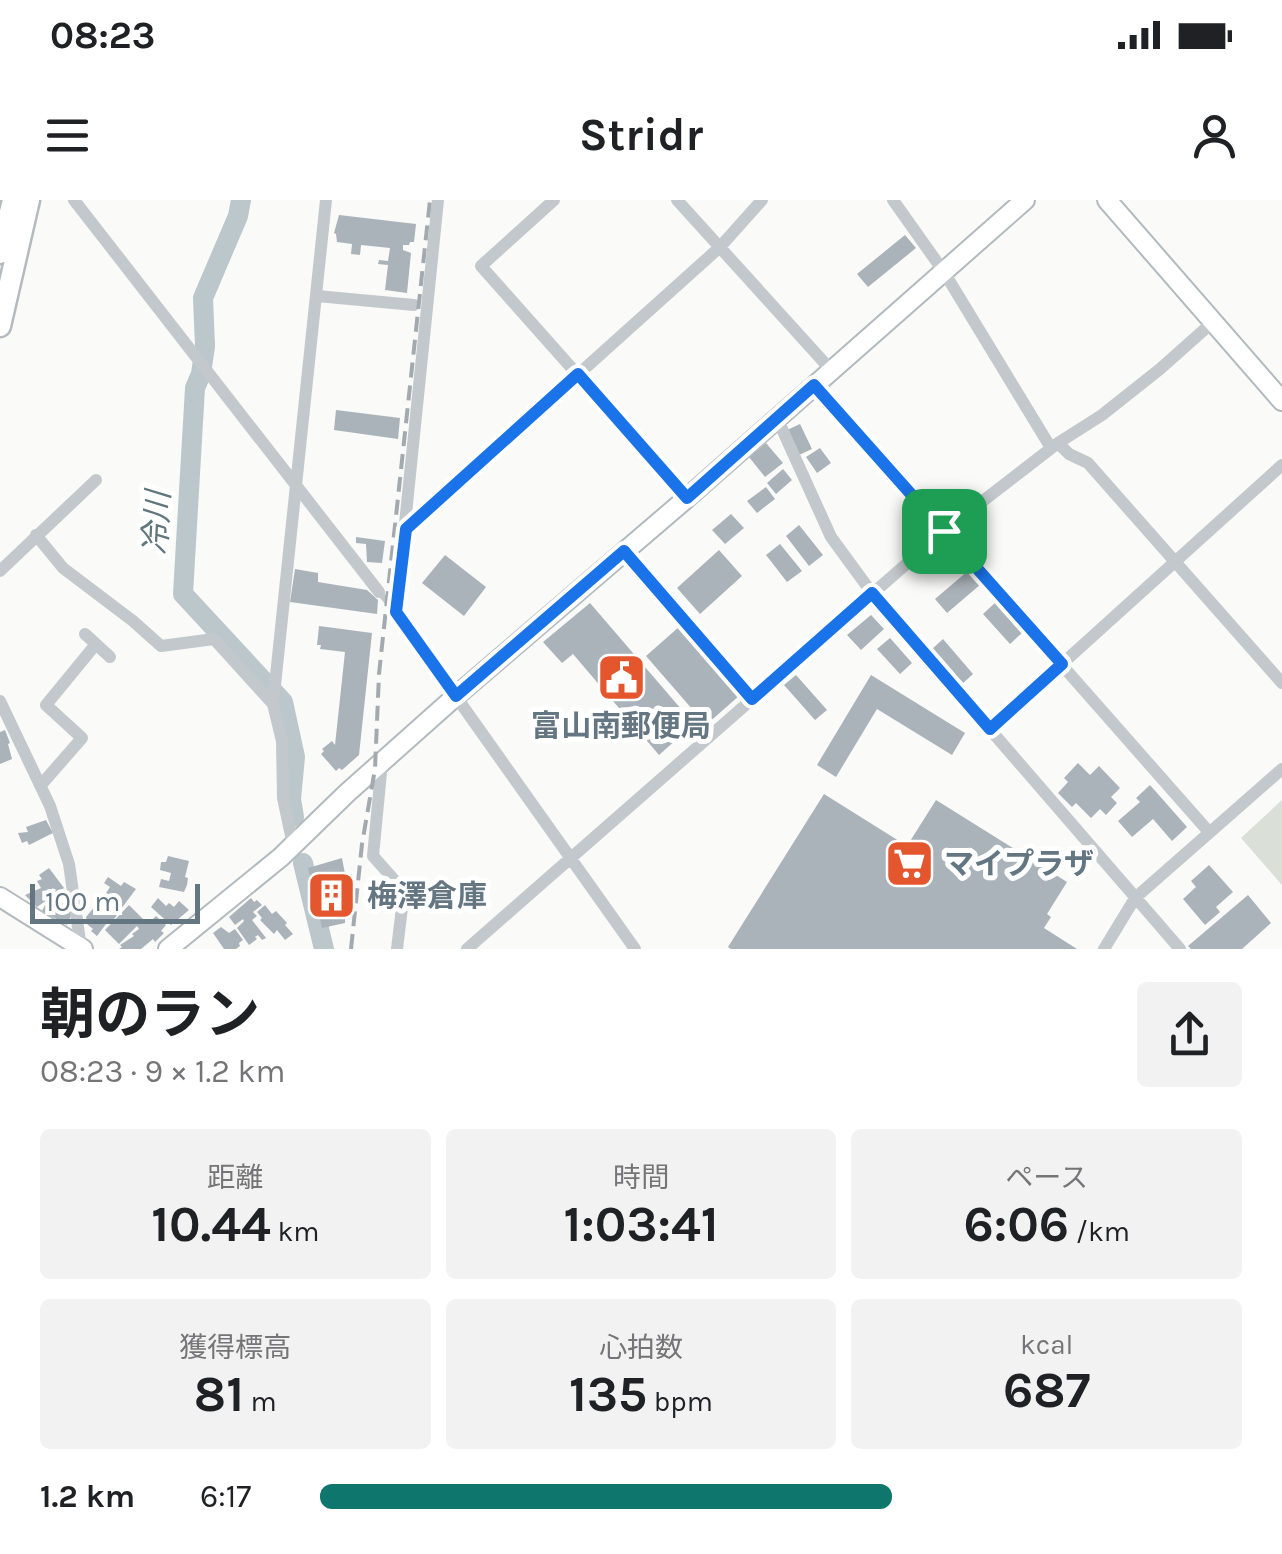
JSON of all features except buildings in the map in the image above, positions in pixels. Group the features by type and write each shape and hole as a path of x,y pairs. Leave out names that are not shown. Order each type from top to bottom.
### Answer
{"main road":[{"path":"0,252 13,200"},
{"path":"0,326 28,200"},
{"path":"168,949 293,845 456,696 1025,200"},
{"path":"1107,200 1282,400"},
{"path":"0,897 82,948"},
{"path":"0,910 62,949"}],"street":[{"path":"74,200 379,592"},
{"path":"293,845 283,798 282,741 273,704 326,200"},
{"path":"438,200 396,612 635,949"},
{"path":"554,200 481,266 687,498"},
{"path":"677,200 831,370"},
{"path":"406,529 720,247 762,200"},
{"path":"893,200 944,272 1054,445 1088,463 1282,684"},
{"path":"317,296 414,305"},
{"path":"467,949 944,531 1054,445 1116,404 1214,321"},
{"path":"814,385 1209,832"},
{"path":"777,418 831,537 872,593 1180,949"},
{"path":"990,729 1282,465"},
{"path":"0,570 96,480"},
{"path":"36,535 63,568 160,646 214,639 273,704"},
{"path":"624,551 752,699"},
{"path":"84,634 110,656"},
{"path":"41,784 82,738 46,705 96,644"},
{"path":"0,701 50,806 69,864 82,948"},
{"path":"382,762 374,856 404,891 398,949"},
{"path":"1104,949 1135,898 1282,769"}],"lane":[{"path":"379,592 396,612"}],"shaded area":[{"path":"1282,800 1282,885 1241,838"}],"waterway":[{"name":"冷川","path":"241,200 203,298 205,346 195,388 183,594 283,702 295,757 291,799 294,817"},
{"name":"冷川","path":"303,863 324,949"}],"railway":[{"path":"351,949 375,769 379,674 430,200"}],"place":[{"name":"富山南郵便局","path":"621,677"},
{"name":"マイプラザ","path":"909,864"},
{"name":"梅澤倉庫","path":"332,896"}],"route":[{"path":"578,374 687,498 814,385 944,531 1062,664 990,729 872,593 752,699 624,551 456,696 396,612 406,529 578,374"}]}
